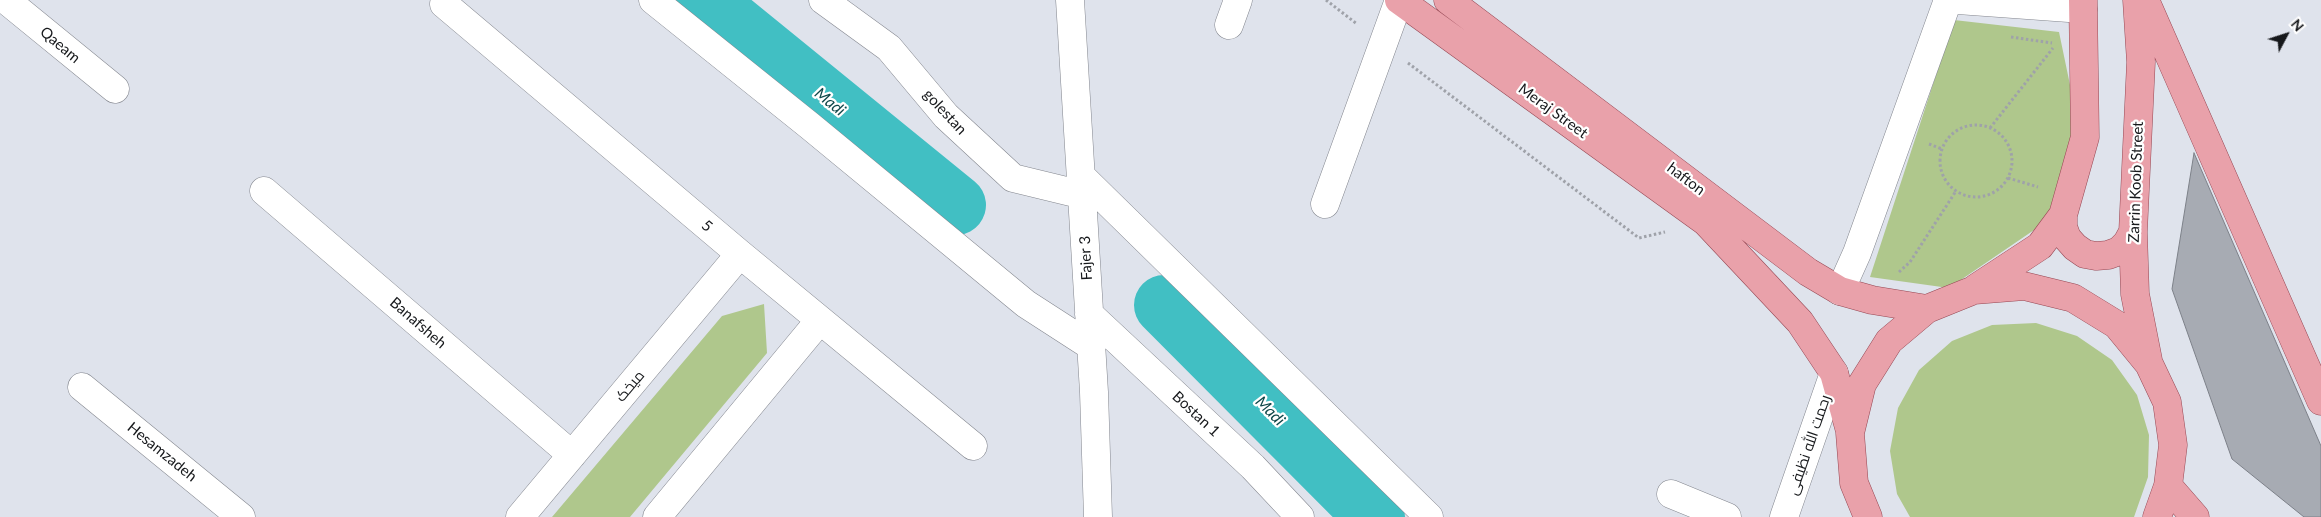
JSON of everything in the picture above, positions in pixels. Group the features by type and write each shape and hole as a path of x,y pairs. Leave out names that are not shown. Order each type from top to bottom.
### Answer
{"main road":[{"name":"Meraj Street","path":"1399,0 1706,222"},
{"name":"Zarrin Koob Street","path":"2137,0 2141,62 2133,232 2135,294 2149,364"},
{"path":"2145,0 2321,401"},
{"name":"hafton","path":"1459,4 1808,272 1840,291 1872,300 1927,309"},
{"path":"1850,433 1862,384 1889,341 1927,309 1974,290 2040,246 2063,214 2085,137 2083,4"},
{"path":"2063,214 2067,238 2085,254 2096,256 2108,255 2119,250 2127,243 2133,232"},
{"path":"1706,222 1800,322 1834,374 1850,433 1854,483 1848,517"},
{"path":"1974,290 2024,286 2073,298 2117,325 2149,364 2166,402 2173,444 2168,486 2157,517"},
{"path":"1854,483 1868,517"},
{"path":"2168,486 2195,517"}],"street":[{"name":"Qaeam","path":"6,0 114,89"},
{"path":"652,0 810,126 1026,304 1091,346"},
{"name":"golestan","path":"824,0 889,48 946,116 1013,178 1082,186"},
{"name":"Fajer 3","path":"1070,0 1091,346 1098,517"},
{"path":"1324,204 1399,0"},
{"path":"1840,291 1857,253 1948,0"},
{"path":"1958,0 2083,4"},
{"name":"5","path":"444,4 740,254 973,446"},
{"path":"1452,38 1459,4"},
{"path":"1082,186 1429,517"},
{"name":"Banafsheh","path":"264,191 572,455"},
{"name":"میخک","path":"520,517 740,254"},
{"name":"Bostan 1","path":"1089,314 1253,466 1300,517"},
{"path":"665,514 820,320"},
{"name":"رحمت الله نظیفی","path":"1784,517 1834,374"},
{"name":"Hesamzadeh","path":"82,386 241,517"},
{"path":"1671,494 1727,517"}],"path":[{"path":"1326,0 1639,238 1706,222"},
{"path":"2007,37 2056,43"},
{"path":"2056,43 2058,50"},
{"path":"1990,128 2056,43"},
{"path":"1967,126 1990,128 2000,135 2007,144 2011,161 2008,178 2000,188 1984,196 1967,196 1956,191 1947,183 1942,173 1940,161 1945,144 1956,131 1967,126"},
{"path":"2008,178 2042,188"},
{"path":"1903,278 1894,276 1910,262 1956,191"}],"green space":[{"path":"1954,20 2059,32 2080,133 2056,215 1949,288 1870,277"},
{"path":"764,304 767,353 630,517 552,517 722,316"},
{"path":"2036,323 2077,336 2112,360 2137,395 2149,435 2148,477 2134,517 1910,517 1897,494 1890,451 1898,408 1919,370 1952,341 1992,325"}],"building":[{"path":"2194,153 2321,446 2321,517 2304,517 2232,459 2172,289"}],"waterway":[{"name":"Madi","path":"704,0 956,205"},
{"name":"Madi","path":"1164,305 1375,517"}]}
